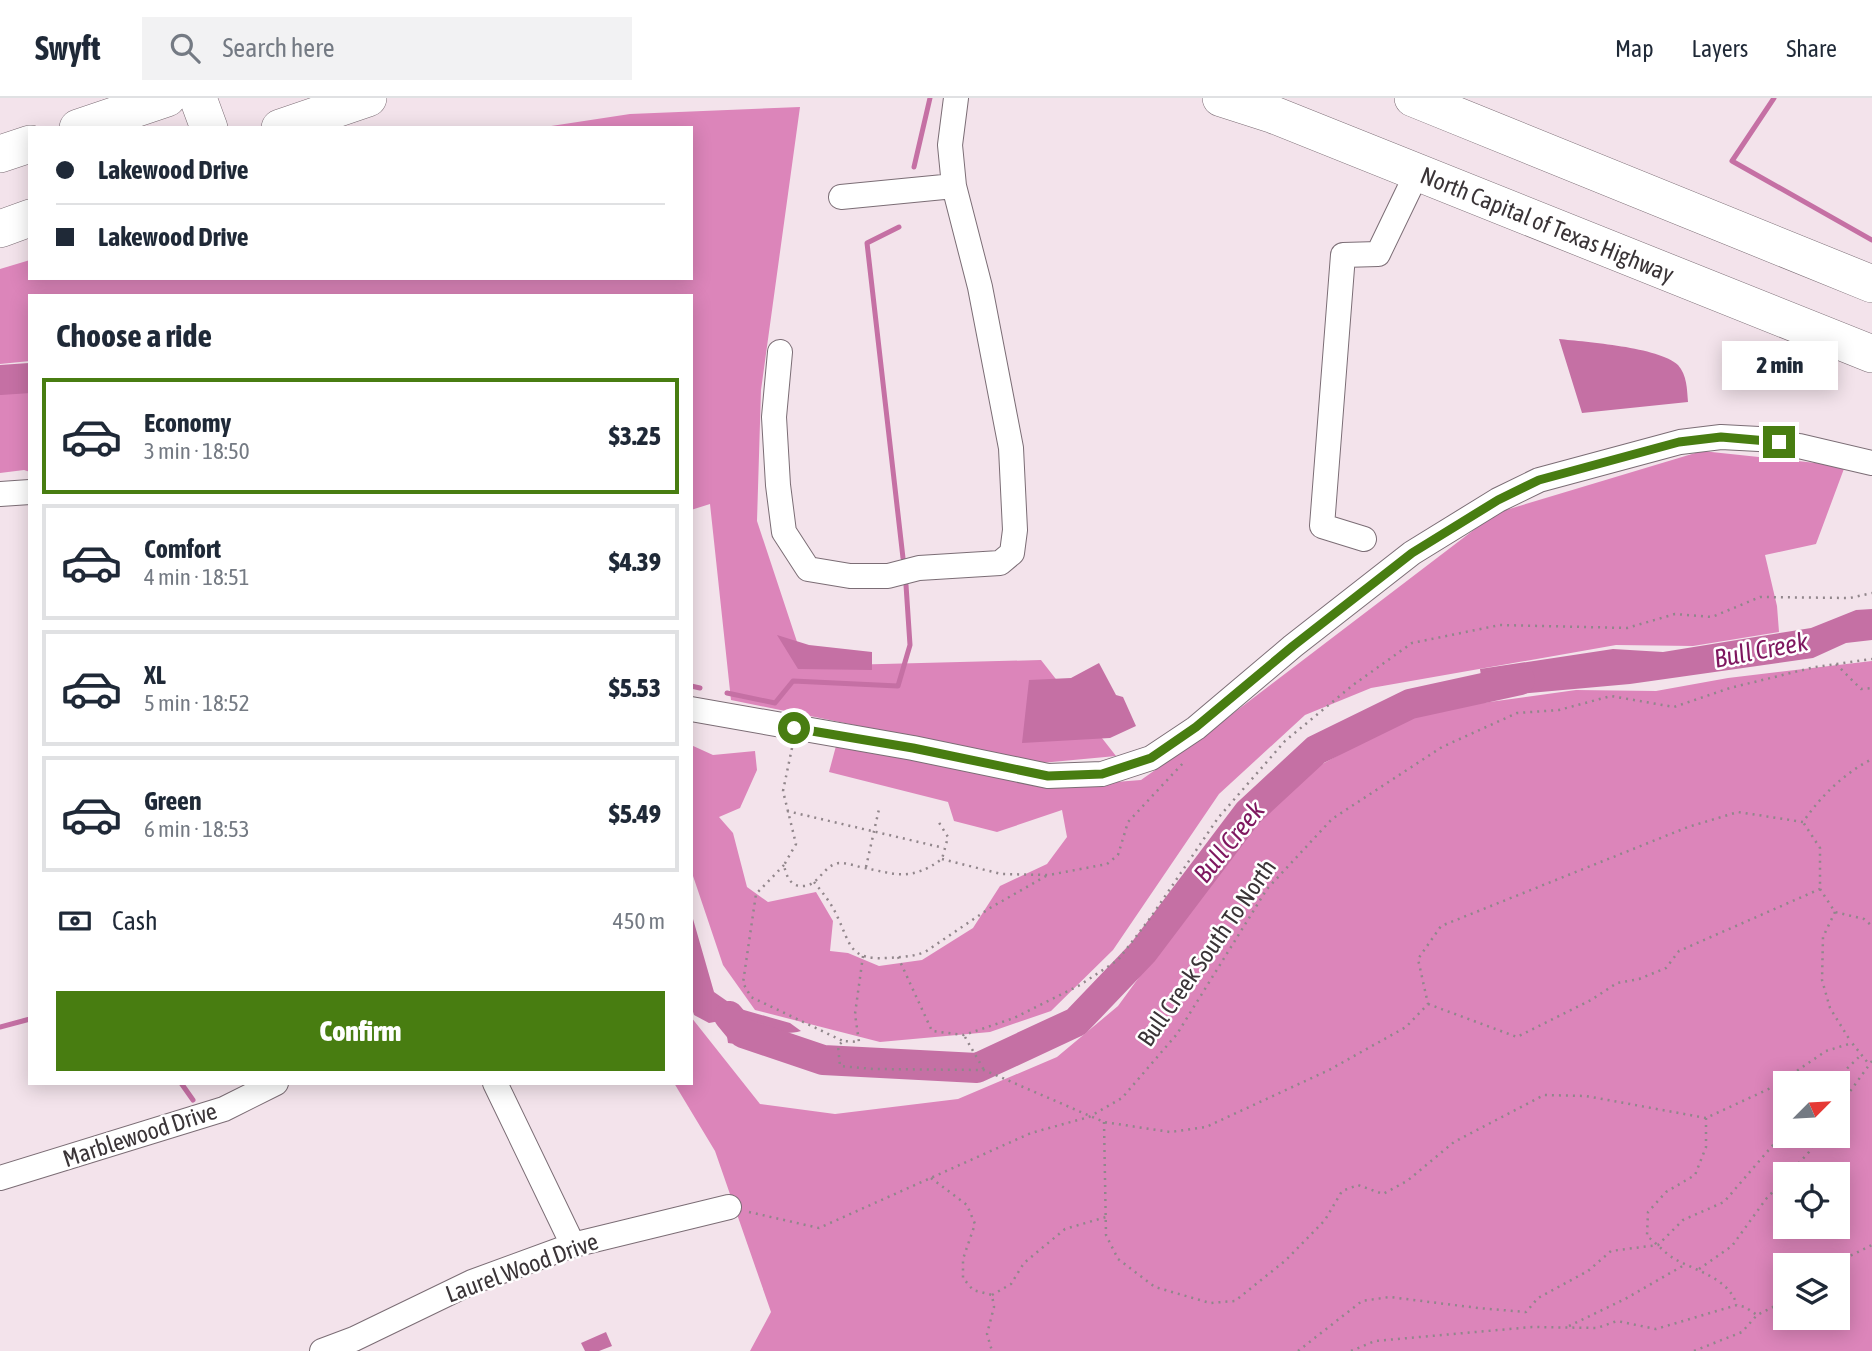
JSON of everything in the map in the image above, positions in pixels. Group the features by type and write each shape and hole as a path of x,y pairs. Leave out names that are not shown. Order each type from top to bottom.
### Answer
{"highway":[{"path":"84,126 167,98"},
{"path":"198,98 208,126"},
{"path":"286,126 369,98"},
{"name":"North Capital of Texas Highway","path":"1221,98 1274,115 1872,354"},
{"path":"1413,98 1872,284"},
{"path":"0,154 28,145"},
{"path":"0,229 28,219"}],"street":[{"path":"780,352 774,417 784,532 808,569 850,576 888,576 919,568 1000,563 1012,553 1015,530 1011,448 980,287 954,186 950,145 956,98"},
{"path":"1364,538 1322,526 1343,255 1378,254 1417,173"},
{"path":"841,197 954,186"},
{"path":"693,709 913,748 1048,776 1102,774 1151,758 1191,731 1293,646 1412,553 1498,500 1539,480 1679,442 1721,437 1759,439 1872,463"},
{"path":"0,494 28,492"},
{"name":"Marblewood Drive","path":"0,1178 224,1109 272,1085"},
{"path":"496,1085 573,1245"},
{"name":"Laurel Wood Drive","path":"322,1351 354,1339 472,1282 573,1245 729,1207"}],"path":[{"path":"898,957 932,1031 964,1035 1014,1018 1080,985 1118,960 1151,917 1218,817 1285,741 1353,685 1412,643 1500,625 1627,628 1675,614 1712,617 1760,597 1850,598 1872,593"},
{"name":"Bull Creek South To North","path":"729,1207 819,1228 1031,1133 1089,1117 1122,1098 1177,1034 1267,890 1332,819 1442,747 1517,713 1559,710 1611,696 1674,707 1730,688 1836,664 1872,659"},
{"path":"1836,664 1861,689 1872,688"},
{"path":"794,728 783,791 796,844 784,865 756,894 743,983 751,997 843,1041 859,1042 855,1014 863,956"},
{"path":"942,859 1001,874 1049,875 1107,864 1118,855 1128,822 1190,755 1191,731"},
{"path":"1803,822 1818,801 1844,776 1853,768 1872,759"},
{"path":"866,868 879,809"},
{"path":"787,811 945,848"},
{"path":"1428,1004 1418,959 1441,926 1688,827 1738,812 1803,822 1820,848 1820,889 1835,912 1864,919 1872,926"},
{"path":"784,865 790,881 803,886 814,882 833,865 840,863 909,874 926,870 942,859 948,837 938,821"},
{"path":"814,882 829,900 846,941 853,950 863,956 898,957 925,952 990,908 1049,875"},
{"path":"1428,1004 1517,1037 1591,1000 1617,983 1639,979 1666,968 1679,951 1820,889"},
{"path":"1835,912 1823,937 1822,981 1830,1008 1852,1043 1870,1062 1850,1091"},
{"path":"843,1041 838,1046 840,1066 984,1070 1104,1122 1170,1132 1206,1127 1329,1070 1406,1027 1428,1004"},
{"path":"964,1035 984,1070"},
{"path":"1104,1122 1106,1235 1118,1259 1155,1287 1210,1303 1235,1301 1286,1260 1325,1220 1342,1191 1357,1185 1383,1194 1407,1181 1454,1142 1544,1096 1586,1096 1706,1118 1773,1087 1826,1051 1852,1043"},
{"path":"1844,1071 1861,1055"},
{"path":"1706,1118 1706,1147 1695,1175 1666,1192 1648,1212 1647,1236 1672,1257 1712,1275 1735,1297 1737,1305"},
{"path":"1298,1351 1362,1301 1390,1297 1526,1312 1538,1298 1588,1271 1611,1251 1657,1245 1683,1220 1724,1202 1773,1145"},
{"path":"1800,1162 1812,1148"},
{"path":"931,1178 967,1205 975,1224 963,1259 962,1278 973,1290 992,1295 1012,1284 1024,1263 1065,1229 1106,1217"},
{"path":"1698,1269 1732,1246 1773,1192"},
{"path":"1850,1256 1872,1245"},
{"path":"1567,1327 1625,1299 1686,1264"},
{"path":"992,1295 994,1307 986,1334 992,1351"},
{"path":"1351,1351 1375,1341 1532,1327 1597,1328 1618,1321 1656,1329 1737,1305 1757,1315"},
{"path":"1694,1351 1742,1332 1757,1315 1773,1307"}],"shaded area":[{"path":"800,107 761,390 757,521 805,666 1041,660 1116,756 1041,763 731,700 710,504 693,509 693,294 28,294 28,361 0,364 0,269 28,261 28,280 693,280 693,126 551,126 630,114"},
{"path":"28,386 28,471 0,473 0,391"},
{"path":"1702,451 1845,466 1816,544 1765,555 1777,606 1779,632 1693,646 1616,645 1371,688 1305,715 1219,794 1113,950 1051,1011 990,1032 880,1042 755,1010 723,965 693,876 693,746 713,755 755,751 757,770 740,808 719,817 733,833 747,887 768,902 816,892 833,921 830,951 848,953 879,966 922,960 973,928 1000,886 1047,864 1067,837 1062,810 997,832 954,821 948,802 829,772 836,746 1064,786 1141,780 1202,737 1496,513"},
{"path":"1872,661 1872,1351 750,1351 771,1312 715,1151 675,1085 693,1085 693,1020 760,1104 835,1114 958,1099 1057,1057 1118,1006 1255,819 1308,772 1416,712 1576,690 1656,691 1728,678"}],"water":[{"path":"1559,339 1622,346 1669,359 1678,365 1683,373 1688,402 1582,413"},
{"path":"1872,609 1872,640 1846,643 1813,658 1630,684 1484,697 1480,669 1613,649 1663,652 1811,628 1856,610"},
{"path":"777,635 809,645 872,652 872,670 798,669"},
{"path":"1099,663 1116,695 1123,697 1136,726 1110,738 1022,743 1029,680 1071,678"},
{"path":"693,919 714,992 737,1008 790,1023 801,1031 772,1034 747,1043 728,1043 726,1030 720,1021 709,1023 694,1015"},
{"path":"606,1332 612,1346 599,1351 585,1351 581,1343"}],"waterway":[{"path":"914,167 930,98"},
{"path":"1774,98 1732,161 1872,240"},
{"path":"899,227 867,243 903,558"},
{"name":"Bull Creek","path":"0,380 28,378"},
{"path":"727,693 775,703 793,681 898,686 910,645 906,585"},
{"name":"Bull Creek","path":"729,1016 743,1033 823,1060 977,1068 1076,1022 1143,952 1248,813 1316,750 1410,704 1520,680"},
{"path":"693,686 700,688"},
{"path":"0,1027 28,1020"},
{"path":"182,1085 193,1100"}],"route":[{"path":"794,728 913,748 1048,776 1102,774 1151,758 1196,727 1293,646 1412,553 1498,500 1539,480 1679,442 1721,437 1779,442"}]}
